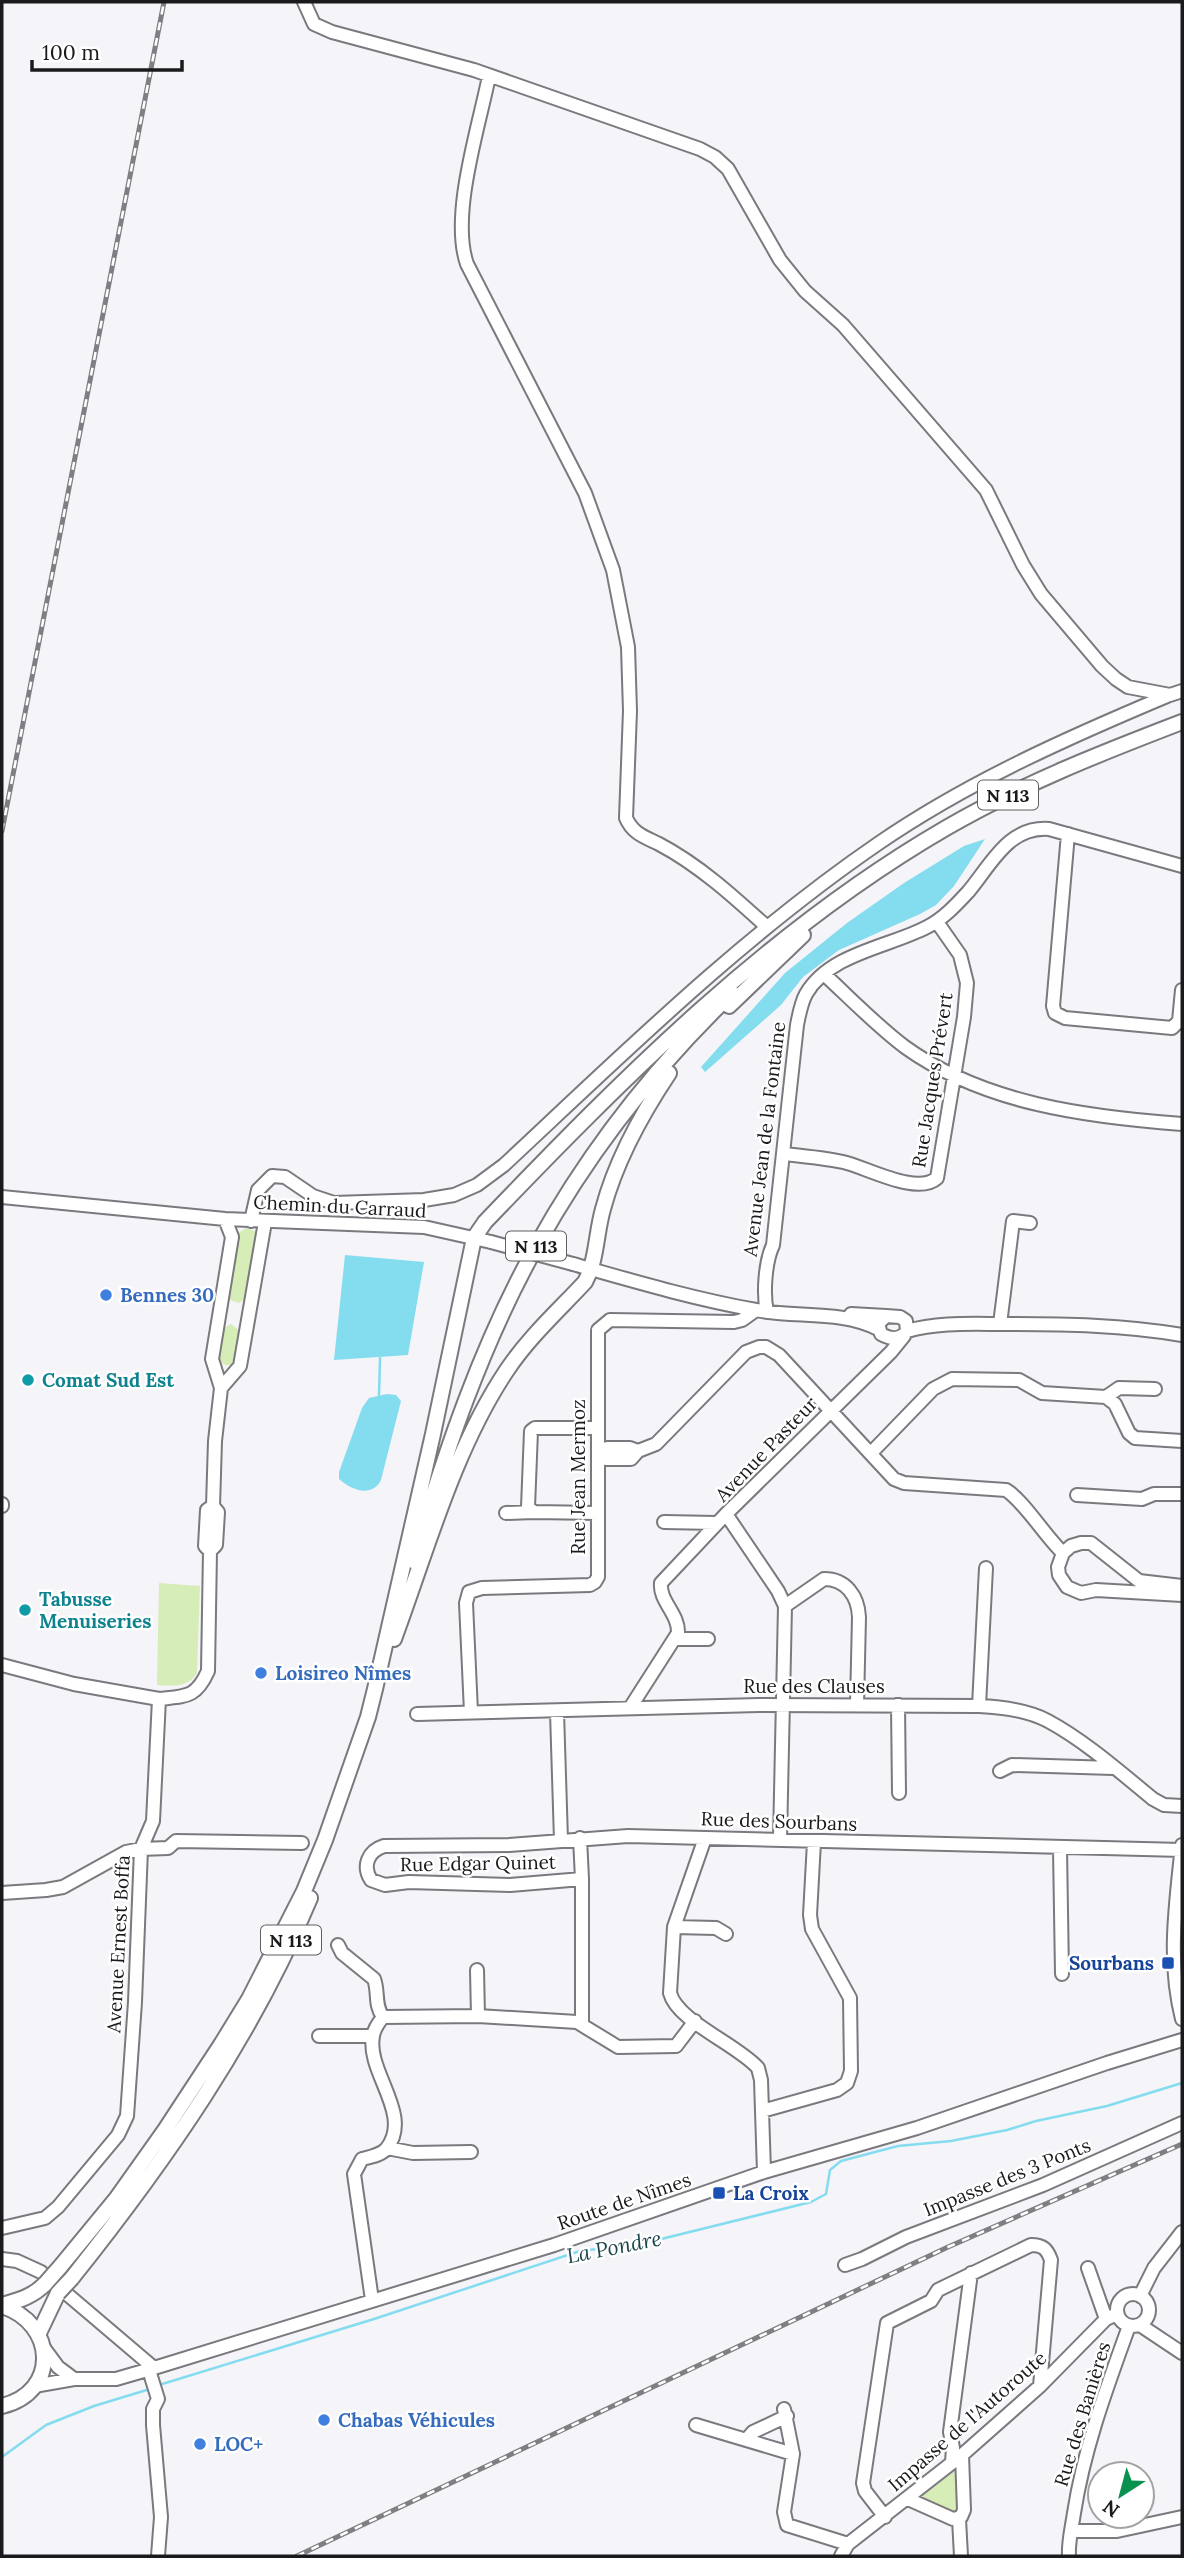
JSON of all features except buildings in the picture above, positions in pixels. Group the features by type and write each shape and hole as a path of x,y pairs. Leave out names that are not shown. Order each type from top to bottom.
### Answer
{"main road":[{"name":"N 113","path":"39,2333 58,2293 126,2210 173,2145 248,2026 300,1922 330,1848 363,1743 375,1689 420,1537 472,1383 511,1296 542,1236 612,1131 688,1038 766,960 846,894 948,827 1042,777 1182,722"},
{"path":"375,1689 474,1238 485,1222 533,1172 655,1050 759,958 846,894"},
{"path":"375,1689 438,1516 481,1414 519,1354 585,1282 592,1270 596,1239 612,1181 625,1148 653,1097 670,1072 722,1013 846,894"},
{"name":"N 113","path":"2,2305 28,2297 45,2284 116,2199 165,2130 249,1999 304,1891 325,1840 368,1717"},
{"path":"2,2305 16,2310 29,2320 39,2333 44,2348 44,2362 34,2386 24,2396 2,2406"}],"street":[{"path":"304,2 314,24 332,32 489,76 715,156 728,169 780,260 805,291 843,325 986,490 1023,565 1041,594 1093,656 1128,687 1176,693"},
{"path":"489,76 468,176 461,226 462,248 467,264 585,494 613,570 628,648 630,711 626,818 635,833 675,853 708,877 767,928"},
{"path":"251,1221 258,1190 272,1176 285,1177 319,1199 341,1203 438,1199 477,1185 504,1165 679,1001 767,928 880,842 944,802 1067,739 1176,693"},
{"name":"Avenue Jean de la Fontaine","path":"762,1311 769,1253 773,1245 797,1025 801,1007 810,988 853,956 937,922 969,891 1013,838 1026,830 1040,828 1068,834 1182,866"},
{"path":"1068,834 1053,1006 1055,1013 1065,1018 1172,1028 1180,1021 1182,990"},
{"name":"Rue Jacques Prévert","path":"784,1154 843,1162 896,1180 925,1183 934,1181 940,1170 967,983 960,955 937,922"},
{"path":"825,975 906,1047 929,1062 998,1093 1067,1110 1182,1124"},
{"name":"Chemin du Carraud","path":"2,1197 265,1222 424,1227 491,1242 681,1294 762,1311 860,1321 891,1339 924,1327 963,1324 1123,1326 1182,1335"},
{"path":"2,1665 74,1684 159,1699 183,1697 201,1687 208,1671 210,1550 216,1545 218,1512 213,1506 221,1388 212,1359 232,1237 225,1219"},
{"path":"1000,1324 1013,1221 1030,1223"},
{"path":"221,1388 240,1366 265,1222"},
{"name":"Rue Jean Mermoz","path":"471,1712 467,1595 478,1589 593,1584 598,1577 597,1335 603,1323 619,1319 734,1322 762,1311"},
{"name":"Chemin du Carraud","path":"794,1314 853,1314 963,1324"},
{"path":"879,1331 878,1324 886,1316"},
{"path":"900,1317 906,1321 906,1334"},
{"name":"Avenue Pasteur","path":"866,1375 880,1353 879,1331"},
{"name":"Avenue Pasteur","path":"785,1606 778,1591 721,1519 899,1345 906,1334"},
{"path":"599,1454 606,1459 631,1459 640,1450 660,1441 746,1352 766,1347 779,1355 831,1409 889,1475 898,1481 1006,1490 1063,1553"},
{"path":"871,1453 933,1389 948,1380 1019,1380 1042,1393 1107,1397 1115,1404 1129,1433 1135,1438 1182,1441"},
{"path":"1107,1397 1119,1388 1155,1389"},
{"path":"534,1512 528,1507 531,1431 597,1428"},
{"path":"1077,1495 1142,1499 1154,1494 1182,1494"},
{"path":"506,1513 598,1513"},
{"path":"664,1522 721,1519"},
{"path":"630,1708 675,1639 678,1622 660,1585 721,1519"},
{"path":"1182,1586 1139,1581 1091,1544 1070,1546 1063,1553 1058,1567 1059,1575 1067,1587 1081,1593 1096,1590 1182,1595"},
{"path":"979,1706 986,1568"},
{"path":"780,1840 785,1606 824,1579 834,1580 853,1593 859,1606 857,1705"},
{"path":"675,1639 708,1639"},
{"name":"Avenue Ernest Boffa","path":"2,2228 45,2218 58,2207 118,2135 124,2124 129,2107 141,1849 153,1822 159,1699"},
{"name":"Rue des Clauses","path":"417,1713 783,1705 979,1706 1011,1709 1046,1720 1160,1803 1182,1806"},
{"path":"898,1705 900,1793"},
{"path":"557,1712 561,1840"},
{"path":"1000,1771 1012,1765 1113,1768"},
{"name":"Rue des Sourbans","path":"376,1849 411,1845 509,1845 628,1836 1182,1850"},
{"name":"Rue Edgar Quinet","path":"376,1849 367,1862 366,1871 371,1880 380,1884 409,1882 510,1885 582,1879 580,1838"},
{"path":"705,1838 674,1927 670,1993 676,2006 758,2068 761,2080 764,2172"},
{"path":"2,1893 63,1887 127,1852 168,1848 176,1841 303,1843"},
{"path":"762,2111 837,2090 847,2083 851,2071 850,1998 815,1936 811,1922 814,1842"},
{"path":"1182,1845 1172,1944 1182,2019"},
{"path":"1060,1848 1062,1974"},
{"path":"582,1879 582,2024"},
{"path":"674,1927 716,1928 726,1934"},
{"path":"338,1945 342,1953 374,1979 378,2010 383,2017"},
{"path":"477,1970 478,2015"},
{"path":"383,2017 478,2015 538,2018 582,2024 614,2046 637,2048 676,2046 695,2021"},
{"path":"372,2300 354,2174 362,2159 387,2148 395,2124 379,2074 373,2036 383,2017"},
{"path":"320,2036 373,2036"},
{"name":"Route de Nîmes","path":"34,2386 74,2379 106,2380 152,2373 372,2300 554,2245 764,2172 917,2128 1182,2040"},
{"name":"Impasse des 3 Ponts","path":"845,2264 862,2259 906,2237 1043,2185 1182,2123"},
{"path":"387,2148 413,2153 471,2152"},
{"path":"1140,2296 1154,2268 1182,2232"},
{"path":"885,2517 864,2491 863,2483 887,2323 931,2301 938,2290 971,2273 1031,2245 1040,2245 1048,2250 1051,2260 1040,2386"},
{"path":"2,2259 17,2261 41,2272 152,2373 158,2399 153,2409 161,2517 158,2556"},
{"path":"1088,2268 1112,2316 1135,2325 1182,2353"},
{"path":"961,2556 959,2519 964,2510 957,2458 950,2432 971,2273"},
{"path":"1112,2316 1121,2300 1130,2295 1140,2296 1147,2303 1148,2313 1135,2325"},
{"name":"Impasse de l'Autoroute","path":"845,2550 1040,2386 1112,2316"},
{"name":"Rue des Banières","path":"1069,2556 1083,2464 1099,2410 1135,2325"},
{"path":"44,2348 58,2367 74,2379"},
{"path":"746,2440 785,2413 793,2454 784,2511 787,2525 845,2550"},
{"path":"696,2425 793,2454"},
{"path":"908,2498 953,2519 959,2519"},
{"path":"1071,2532 1117,2532 1182,2517"}],"green space":[{"path":"246,1228 255,1231 257,1236 246,1298 239,1303 230,1300 227,1294 237,1234"},
{"path":"231,1324 240,1331 236,1359 231,1365 225,1365 217,1359 222,1329"},
{"path":"159,1583 200,1586 197,1673 189,1681 179,1685 157,1685"},
{"path":"954,2469 960,2471 961,2507 955,2513 924,2501 923,2495"}],"water":[{"path":"985,839 954,886 936,905 839,950 803,977 781,1005 705,1072 701,1067 785,973 847,923 904,883 964,846"},
{"path":"345,1255 424,1262 408,1355 334,1360"},
{"path":"396,1395 401,1401 381,1480 372,1489 355,1489 339,1479 339,1472 362,1408 369,1398"}],"waterway":[{"path":"379,1395 380,1358"},
{"name":"La Pondre","path":"159,2385 374,2319 580,2251 641,2244 811,2202 826,2194 830,2170 841,2161 898,2146 951,2141 1007,2130 1107,2106 1182,2083"},
{"name":"La Pondre","path":"2,2457 46,2425 94,2406 150,2389"}],"railway":[{"path":"2,831 164,2"},
{"path":"297,2556 948,2247 1182,2144"}],"place":[{"name":"Bennes 30","path":"106,1295"},
{"name":"Comat Sud Est","path":"28,1380"},
{"name":"Tabusse Menuiseries","path":"25,1610"},
{"name":"Loisireo Nîmes","path":"261,1673"},
{"name":"Sourbans","path":"1168,1963"},
{"name":"La Croix","path":"719,2193"},
{"name":"Chabas Véhicules","path":"324,2420"},
{"name":"LOC+","path":"200,2444"}]}
